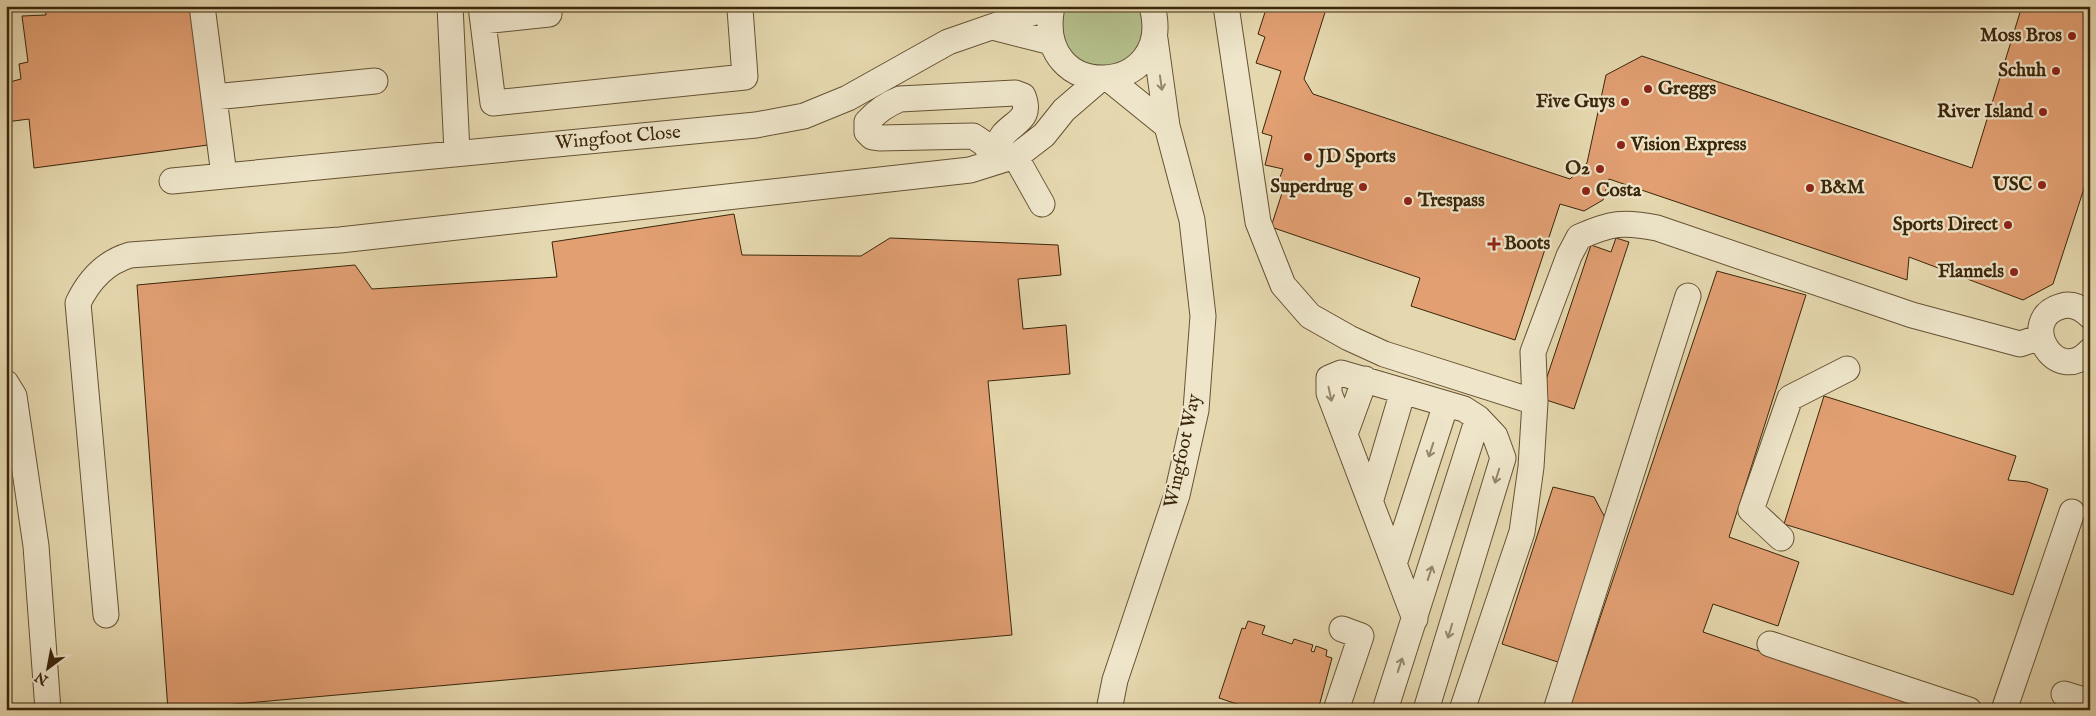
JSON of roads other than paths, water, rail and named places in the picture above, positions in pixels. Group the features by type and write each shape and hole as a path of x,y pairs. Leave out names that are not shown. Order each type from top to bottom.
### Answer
{"street":[{"path":"202,6 224,175"},
{"path":"450,6 457,152"},
{"path":"1052,6 1048,24 1051,42 1060,58 1073,70 1086,77 1105,79 1125,75 1138,66 1149,54 1155,39"},
{"name":"Wingfoot Close","path":"172,181 457,152 756,125 804,116 848,98 948,42 1052,6"},
{"name":"Wingfoot Way","path":"1109,710 1115,680 1177,495 1196,410 1203,316 1192,220 1166,126 1155,39 1156,20 1152,6"},
{"path":"1226,6 1258,222 1283,285 1310,316 1358,342 1384,354 1535,402"},
{"path":"549,14 482,14 493,103 746,77 740,9"},
{"path":"992,27 1051,42"},
{"path":"1064,110 1073,70"},
{"path":"106,615 78,303 86,286 104,268 118,259 130,255 340,240 970,170 999,153 1044,135 1064,110 1105,79"},
{"path":"1105,79 1166,126"},
{"path":"214,97 374,81"},
{"path":"999,153 1002,137 1018,122 1025,112 1027,104 1024,96 1019,93 900,99 880,109 867,122 866,126 867,132 872,137 879,138 973,136 979,138 999,153 1042,204"},
{"path":"1462,710 1522,532 1531,467 1535,402 1532,352 1569,256 1579,237 1607,226 1630,222 1657,228 1912,315 2020,344 2041,337"},
{"path":"1556,710 1688,296"},
{"path":"2090,316 2084,310 2070,305 2054,309 2046,316 2042,325 2041,337 2048,352 2062,360 2078,360 2090,351"},
{"path":"1781,538 1751,510 1790,398 1847,369"},
{"path":"1415,619 1371,499 1329,394 1329,378 1341,372 1464,409 1478,418 1495,436 1503,458 1426,710"},
{"path":"1345,434 1365,380"},
{"path":"6,384 14,396 12,429 36,546 48,710"},
{"path":"1371,499 1403,391"},
{"path":"1394,564 1446,404"},
{"path":"1385,710 1478,418"},
{"path":"2004,710 2072,512"},
{"path":"1336,710 1361,636 1342,629"},
{"path":"1770,644 1969,710"},
{"path":"2064,694 2090,702"}],"place":[{"name":"Moss Bros","path":"2072,36"},
{"name":"Schuh","path":"2056,71"},
{"name":"Greggs","path":"1648,89"},
{"name":"Five Guys","path":"1625,102"},
{"name":"River Island","path":"2043,112"},
{"name":"Vision Express","path":"1621,145"},
{"name":"JD Sports","path":"1308,157"},
{"name":"O2","path":"1600,169"},
{"name":"USC","path":"2042,185"},
{"name":"Superdrug","path":"1363,187"},
{"name":"B&M","path":"1810,188"},
{"name":"Costa","path":"1586,191"},
{"name":"Trespass","path":"1408,201"},
{"name":"Sports Direct","path":"2008,225"},
{"name":"Boots","path":"1494,244"},
{"name":"Flannels","path":"2014,272"}]}
